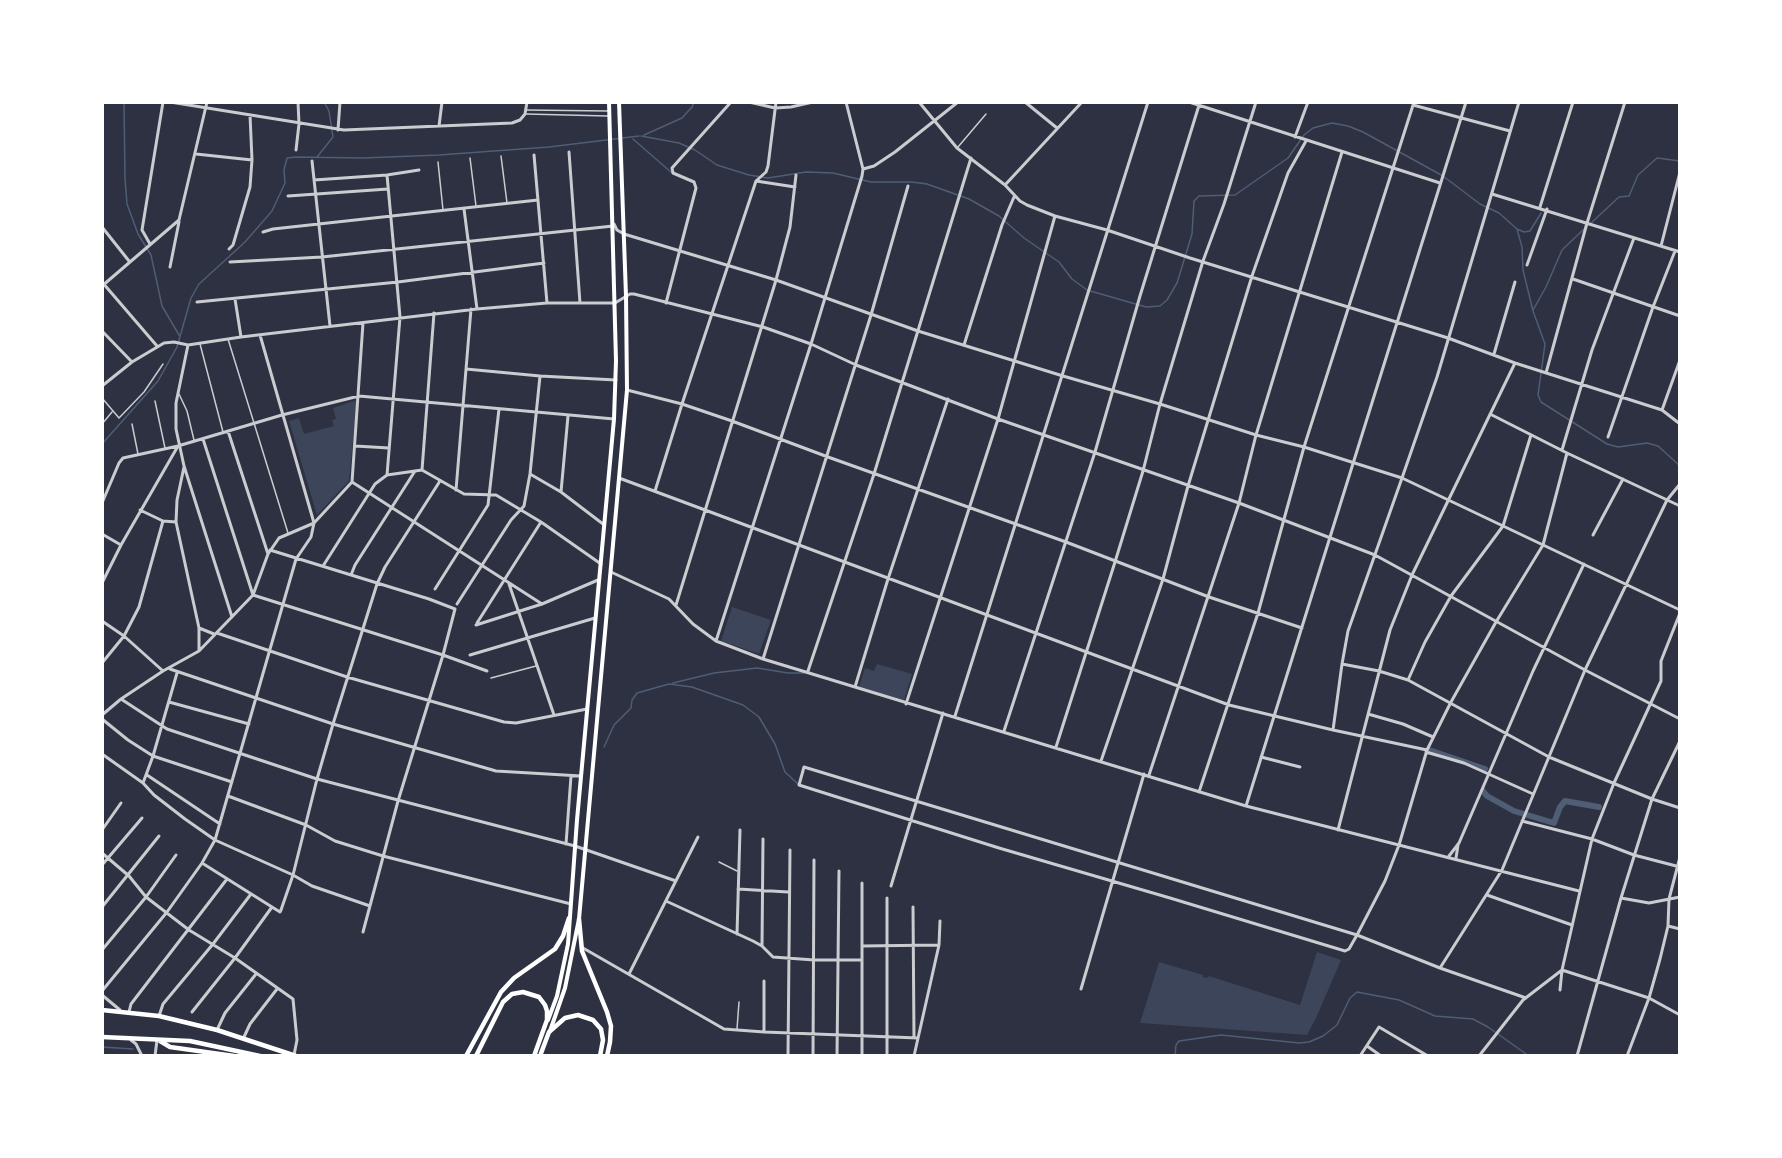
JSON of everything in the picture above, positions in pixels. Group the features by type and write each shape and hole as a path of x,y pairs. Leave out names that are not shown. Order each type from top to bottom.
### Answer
{"highway":[{"path":"466,1056 501,992 514,978 555,949 570,918"},
{"path":"579,919 581,947 608,1017 611,1038 607,1056"},
{"path":"476,1056 501,1006 512,994 527,993 538,997 546,1008 547,1020 534,1056"},
{"path":"102,1010 159,1016 217,1029 295,1056"},
{"path":"540,1056 549,1032 568,1017 578,1015 596,1022 602,1033 600,1056"},
{"path":"102,1037 190,1041 260,1056"},
{"path":"158,1039 170,1047 234,1056"}],"main road":[{"path":"547,1020 563,970 570,918 614,419 615,303 609,102"},
{"path":"549,1032 565,988 579,919 627,390 619,102"}],"street":[{"path":"150,244 142,230 163,102"},
{"path":"170,102 338,130 512,123 520,120 526,112 527,102"},
{"path":"170,267 207,102"},
{"path":"296,150 299,124 298,102"},
{"path":"338,130 340,102"},
{"path":"439,126 442,102"},
{"path":"666,303 696,192 696,183 673,173 673,165 731,102"},
{"path":"749,102 775,108 813,102"},
{"path":"655,492 756,181 766,172 776,102"},
{"path":"716,641 811,345 862,176 863,169 846,102"},
{"path":"918,102 957,148 1005,185 1014,197 1055,216 1107,230 1183,256 1398,321 1515,363 1662,410 1680,424"},
{"path":"863,169 874,166 895,152 958,102"},
{"path":"1025,102 1058,128"},
{"path":"1005,185 1082,102"},
{"path":"955,716 1148,102"},
{"path":"1189,102 1441,182"},
{"path":"1056,747 1143,471 1160,404 1203,261 1224,204 1256,102"},
{"path":"1297,137 1308,102"},
{"path":"1246,806 1466,102"},
{"path":"1333,730 1348,631 1437,377 1519,102"},
{"path":"1540,207 1573,102"},
{"path":"1545,373 1587,223 1625,102"},
{"path":"1199,792 1258,614 1304,447 1413,103 1510,131"},
{"path":"1004,731 1034,633 1095,452 1140,296 1200,104"},
{"path":"229,249 233,245 250,187 252,160 249,116"},
{"path":"1101,761 1163,579 1188,486 1210,420 1252,276 1288,173 1305,140"},
{"path":"569,152 580,303"},
{"path":"1149,776 1239,503 1256,435 1342,152"},
{"path":"196,154 252,160"},
{"path":"534,155 548,303"},
{"path":"808,671 874,474 971,158"},
{"path":"312,161 330,326"},
{"path":"314,180 387,175 419,170"},
{"path":"1661,246 1680,172"},
{"path":"387,175 400,317 387,475"},
{"path":"675,605 763,327 790,227 796,176"},
{"path":"756,181 795,187"},
{"path":"763,659 828,458 908,186"},
{"path":"288,196 388,189"},
{"path":"1492,194 1547,209 1680,252"},
{"path":"964,345 1002,225 1014,197"},
{"path":"263,232 273,229 538,200"},
{"path":"464,208 477,309"},
{"path":"1527,265 1547,209"},
{"path":"906,704 998,419 1055,216"},
{"path":"157,346 103,284 179,220"},
{"path":"230,262 322,257 613,224 624,234 776,280 918,331 1402,478 1680,612 1660,661 1661,681 1614,783 1592,839 1562,970 1560,990"},
{"path":"102,227 129,261"},
{"path":"1562,450 1611,293 1634,238"},
{"path":"1608,437 1675,251"},
{"path":"197,302 327,290 544,263"},
{"path":"1573,279 1680,316"},
{"path":"1494,354 1515,282"},
{"path":"102,386 157,346 174,342 188,345 200,344 471,309 548,303 615,303 630,294 763,327 998,419 1239,503 1375,555 1544,648 1680,719"},
{"path":"234,299 241,337"},
{"path":"456,490 471,309"},
{"path":"422,470 429,403 434,313"},
{"path":"232,782 153,756 128,740 102,717 121,699 163,671 199,651 254,595 269,552 279,538 314,523 352,482 363,323"},
{"path":"102,331 132,362"},
{"path":"122,1012 102,993 167,912 202,864 216,840 283,604 297,559 311,537 314,523 260,335"},
{"path":"188,345 175,418 178,446 232,617"},
{"path":"1662,410 1680,360"},
{"path":"1338,830 1390,630 1412,575 1515,363"},
{"path":"466,369 616,380"},
{"path":"457,604 511,520 525,503 540,376"},
{"path":"627,390 682,404 732,421 828,458 1066,542 1209,597 1302,628"},
{"path":"102,503 118,463 123,458 178,446 282,415 359,396 614,419"},
{"path":"855,687 948,399"},
{"path":"435,589 488,505 498,409"},
{"path":"1490,414 1680,506"},
{"path":"561,492 568,416"},
{"path":"228,431 269,552"},
{"path":"1408,680 1425,642 1451,596 1503,526 1531,435"},
{"path":"203,439 254,595"},
{"path":"102,583 140,510 178,446"},
{"path":"355,446 389,448"},
{"path":"1526,998 1440,968 1357,935 804,767 799,785 1342,952 1349,949 1357,935 1385,881 1399,845 1433,737 1496,622 1543,545 1567,453"},
{"path":"184,466 177,500 176,522 199,628 199,651"},
{"path":"323,566 375,484 387,475 422,470 464,494 496,495 541,522 601,564"},
{"path":"351,575 391,507 416,471"},
{"path":"530,474 561,492 603,524"},
{"path":"619,478 1229,705 1427,751 1464,764 1533,794"},
{"path":"1593,535 1623,479"},
{"path":"202,864 280,912 293,875 333,724 377,584 385,567 440,481"},
{"path":"352,482 542,604"},
{"path":"1440,968 1503,870 1585,670 1667,500 1680,484"},
{"path":"140,510 163,521 176,522"},
{"path":"102,663 124,636 140,607 163,521"},
{"path":"541,522 506,581 476,625 519,613 600,580"},
{"path":"102,534 121,545"},
{"path":"269,552 323,566 455,609 443,655 413,748 363,932"},
{"path":"1448,857 1458,843 1504,734 1584,564"},
{"path":"611,572 669,599 693,624 716,641 763,659 1246,806 1580,891"},
{"path":"506,581 554,715"},
{"path":"254,595 487,671"},
{"path":"470,656 596,618"},
{"path":"102,621 124,636 163,671"},
{"path":"199,628 347,677 504,722 516,723 587,709"},
{"path":"1342,664 1379,671 1408,680 1549,757 1680,808"},
{"path":"168,668 177,673 333,724 496,771 581,776"},
{"path":"143,783 177,673"},
{"path":"121,699 162,726 317,779 575,846 676,881"},
{"path":"169,702 249,724"},
{"path":"891,886 944,713"},
{"path":"1368,714 1403,724 1433,737"},
{"path":"1577,1056 1620,898 1652,799 1680,741"},
{"path":"102,754 216,840 312,886 370,906"},
{"path":"1261,757 1300,767"},
{"path":"1081,989 1144,774"},
{"path":"147,775 220,824"},
{"path":"567,844 571,776"},
{"path":"228,796 306,825 335,841 383,856 571,904"},
{"path":"102,830 122,803"},
{"path":"102,865 142,818"},
{"path":"1522,821 1592,839 1634,855 1679,867"},
{"path":"737,934 740,830"},
{"path":"102,907 159,836"},
{"path":"629,974 698,837"},
{"path":"762,946 763,839"},
{"path":"1456,858 1458,843"},
{"path":"788,1056 790,850"},
{"path":"102,853 129,876 146,897 189,930 236,958 276,989 293,999 297,1040 295,1056"},
{"path":"102,950 146,897 176,855"},
{"path":"1627,1056 1649,998 1668,926 1669,899 1680,857"},
{"path":"813,1056 814,860"},
{"path":"837,1056 839,871"},
{"path":"129,1012 131,1004 227,879"},
{"path":"862,883 862,1056"},
{"path":"738,889 788,892"},
{"path":"159,1016 164,1004 213,945 251,894"},
{"path":"1487,895 1572,925"},
{"path":"1620,898 1649,903 1680,897"},
{"path":"887,898 887,1056"},
{"path":"666,901 762,946 773,957 862,960"},
{"path":"192,1012 236,958 272,907"},
{"path":"913,907 912,945 916,1038"},
{"path":"914,1056 916,1038 939,945 940,921"},
{"path":"1668,926 1680,929"},
{"path":"862,946 939,945"},
{"path":"581,947 719,1027 764,1032 916,1038"},
{"path":"1562,970 1649,998 1680,1015"},
{"path":"1479,1056 1526,998 1562,970"},
{"path":"217,1029 225,1013 256,974"},
{"path":"764,981 764,1032"},
{"path":"244,1037 250,1024 276,989"},
{"path":"1360,1056 1379,1027 1428,1056"},
{"path":"129,1038 136,1044 142,1056"},
{"path":"155,1056 158,1039"},
{"path":"1367,1046 1381,1056"}],"lane":[{"path":"526,112 609,114"},
{"path":"526,112 609,114"},
{"path":"957,148 986,114"},
{"path":"501,156 507,204"},
{"path":"470,158 477,207"},
{"path":"438,162 443,211"},
{"path":"228,339 288,533"},
{"path":"200,344 223,432"},
{"path":"102,398 119,418 153,381 163,364"},
{"path":"178,393 187,411 195,441"},
{"path":"156,401 165,449"},
{"path":"102,424 113,411"},
{"path":"132,424 138,455"},
{"path":"491,678 536,666"},
{"path":"719,862 738,871"},
{"path":"737,1030 739,1002"}],"shaded area":[{"path":"357,400 349,481 317,515 289,421 299,418 304,434 334,426 332,420 336,419 333,408"},
{"path":"732,607 771,620 759,654 721,641"},
{"path":"877,664 912,674 904,700 859,687 865,668 874,671"},
{"path":"1317,952 1341,960 1307,1035 1140,1023 1159,962 1300,1005"}],"waterway":[{"path":"124,102 127,204 138,234 151,255 162,306 179,335"},
{"path":"317,157 333,137 329,111 324,102"},
{"path":"644,135 682,118 694,102"},
{"path":"641,136 679,143 695,150 717,165 749,175 768,178 806,172 833,173 871,182 927,184 969,199 999,216 1024,238 1059,262 1072,279 1087,290 1146,307 1160,306 1167,300 1177,283 1192,234 1194,201 1199,196 1235,195 1288,158 1304,135 1313,128 1332,123 1348,126 1443,176 1480,204 1499,213 1517,229 1522,247 1523,270 1533,311 1545,344 1538,395 1541,402 1607,444 1618,447 1647,443 1658,446 1680,466"},
{"path":"102,444 158,381 177,347 191,298 199,284 245,242 272,211 285,183 284,170 287,158 439,155 549,147 639,136"},
{"path":"633,139 672,173"},
{"path":"1590,224 1619,197 1629,196 1638,175 1657,158 1680,161"},
{"path":"1517,229 1524,232 1530,231 1541,213"},
{"path":"1533,310 1562,250 1584,229"},
{"path":"673,683 714,673 757,668 804,673"},
{"path":"604,747 614,725 631,708 632,700 637,693 669,684 692,687 743,705 759,717 775,744 785,772 798,784"},
{"path":"1429,750 1485,769"},
{"path":"1483,791 1487,796 1514,811 1554,823 1565,801 1599,807"},
{"path":"1175,1056 1176,1045 1179,1041 1221,1035 1309,1042 1323,1036 1337,1025 1350,998 1357,992 1399,1000 1435,1016 1473,1019 1529,1056"},
{"path":"102,1047 133,1049"}]}
